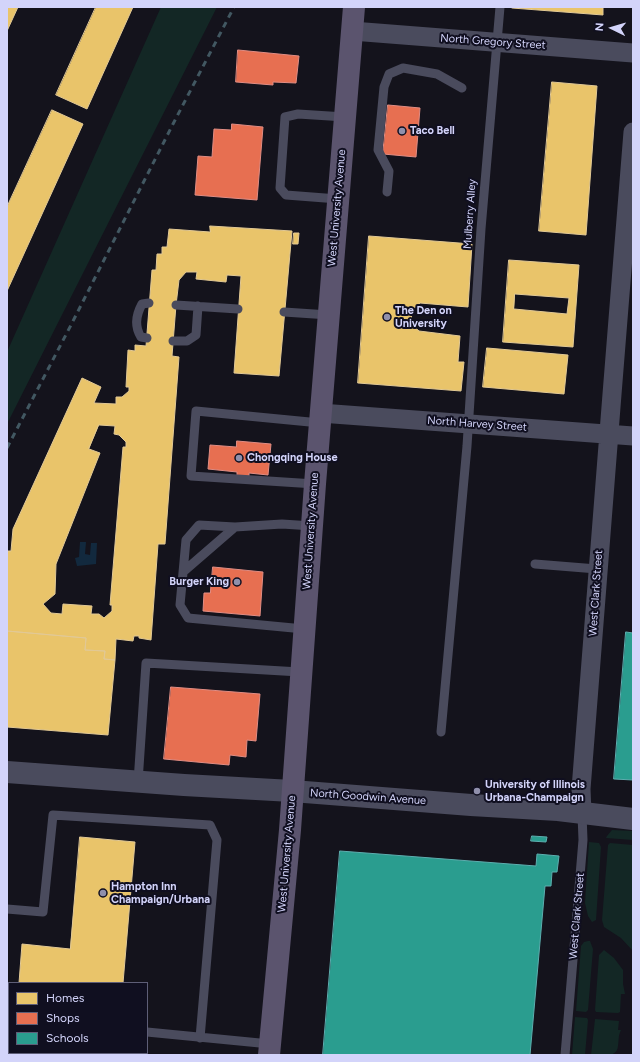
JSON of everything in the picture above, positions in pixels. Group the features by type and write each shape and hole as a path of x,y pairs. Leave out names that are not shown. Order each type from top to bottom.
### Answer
{"main road":[{"name":"West University Avenue","path":"270,1050 290,830 300,672 354,7"}],"street":[{"name":"North Gregory Street","path":"352,31 633,53"},
{"name":"West Clark Street","path":"582,814 581,790 597,569 633,132"},
{"name":"North Harvey Street","path":"320,418 469,424 633,436"},
{"name":"North Goodwin Avenue","path":"7,772 558,810 633,819"}],"lane":[{"name":"Mulberry Alley","path":"442,732 469,424 481,229 500,7"},
{"path":"387,192 389,171 378,150 384,87 389,74 403,68 437,74 462,88"},
{"path":"338,199 286,194 280,188 285,117 298,114 345,116"},
{"path":"147,338 141,337 137,330 136,321 138,311 142,304 149,303"},
{"path":"176,305 238,309"},
{"path":"173,341 187,341 196,335 198,306"},
{"path":"284,312 329,315"},
{"path":"315,484 191,476 196,412 320,418"},
{"path":"304,629 188,618 180,604 186,540 199,525 235,527 282,524 312,526"},
{"path":"183,572 235,527"},
{"path":"536,564 597,569"},
{"path":"138,782 146,663 300,672"},
{"name":"West Clark Street","path":"565,1055 583,840 582,814"},
{"path":"7,909 43,912 53,815 210,825 217,840 200,1038"},
{"path":"148,1032 200,1038 270,1050"}],"green space":[{"path":"161,7 217,7 7,424 7,352"},
{"path":"612,830 633,831 633,840 606,838"},
{"path":"589,842 599,843 601,847 596,920 592,922 588,916 585,903"},
{"path":"610,843 633,845 633,951 621,938 604,927 602,920 608,845"},
{"path":"590,941 593,949 588,1010 586,1012 576,1011 581,946 584,942"},
{"path":"604,950 614,958 623,970 625,994 621,994 620,1012 618,1013 596,1012 595,1010 599,955"},
{"path":"575,1017 587,1018 588,1020 585,1055 572,1055"},
{"path":"595,1019 619,1021 618,1030 621,1030 615,1053 603,1056 591,1055"}],"water":[{"path":"80,542 86,542 85,554 90,555 91,543 97,543 96,564 77,566 75,558 79,557"}],"building: Homes":[{"path":"7,7 18,7 7,31"},
{"path":"96,7 133,7 87,109 56,95"},
{"path":"603,7 603,15 512,8"},
{"path":"552,82 597,86 586,235 539,231"},
{"path":"52,110 83,124 7,291 7,207"},
{"path":"210,226 292,231 279,376 234,373 241,276 227,275 226,282 196,279 197,272 186,272 179,280 176,305 172,356 179,357 165,544 158,544 151,640 139,638 139,636 134,636 133,641 116,639 115,660 104,659 105,651 85,650 86,638 7,631 7,551 11,551 13,529 82,378 101,387 94,403 116,404 116,397 122,397 129,391 129,387 126,387 128,350 135,351 135,345 146,346 152,270 156,270 157,254 162,254 162,247 167,247 169,229 210,232","holes":["99,425 115,426 114,434 119,435 126,442 126,447 123,447 110,605 112,605 112,611 104,618 99,614 91,614 92,606 63,604 62,614 51,613 43,604 55,594 56,564 100,453 89,449"]},
{"path":"294,233 299,233 298,244 293,244"},
{"name":"The Den on University","path":"369,236 472,244 468,307 420,303 412,310 411,324 419,331 460,336 458,362 464,362 461,391 358,383"},
{"path":"509,260 579,265 573,347 503,342","holes":["515,294 569,298 567,314 514,309"]},
{"path":"487,348 568,355 564,394 483,387"},
{"path":"7,631 86,638 85,650 105,651 104,659 115,660 108,735 7,727"},
{"name":"Hampton Inn Champaign/Urbana","path":"80,837 135,842 123,982 19,982 22,944 70,949"}],"building: Shops":[{"path":"238,50 299,56 296,83 273,82 273,85 236,82"},
{"name":"Taco Bell","path":"388,105 420,108 416,157 383,154"},
{"path":"232,124 263,127 257,200 195,195 198,156 212,157 214,129 231,130"},
{"name":"Chongqing House","path":"237,441 271,444 268,475 249,473 249,478 237,477 237,472 208,469 210,445 236,447"},
{"name":"Burger King","path":"213,567 263,572 260,616 203,611 204,593 210,593"},
{"path":"171,687 260,694 256,741 247,740 246,757 230,755 229,765 164,759"}],"building: Schools":[{"path":"626,632 633,633 633,780 614,779"},
{"path":"532,836 547,837 546,842 531,841"},
{"path":"340,851 536,866 537,854 559,856 557,872 552,872 551,886 545,886 530,1055 323,1055"}],"railway":[{"path":"7,448 234,7"}],"place":[{"name":"Taco Bell","path":"402,131"},
{"name":"The Den on University","path":"387,317"},
{"name":"Chongqing House","path":"239,458"},
{"name":"Burger King","path":"237,582"},
{"name":"University of Illinois Urbana-Champaign","path":"477,791"},
{"name":"Hampton Inn Champaign/Urbana","path":"103,893"}]}
